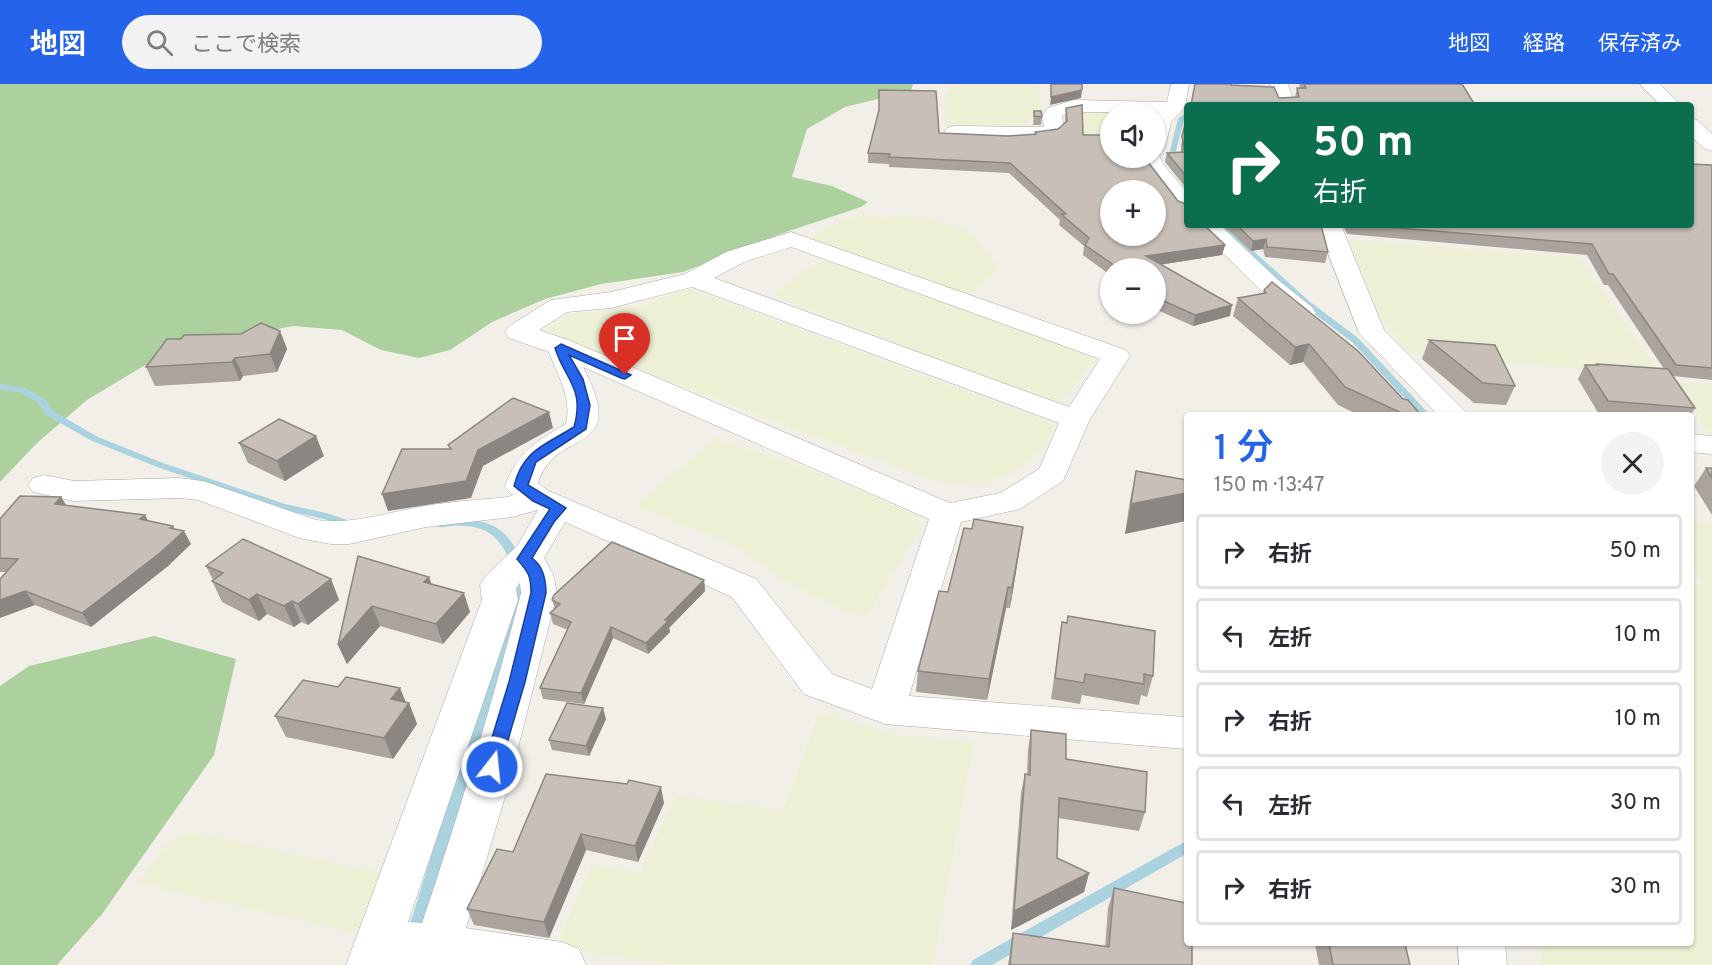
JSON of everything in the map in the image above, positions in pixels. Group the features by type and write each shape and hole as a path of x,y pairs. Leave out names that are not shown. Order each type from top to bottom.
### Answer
{"street":[{"path":"1166,116 1174,108 1180,84"},
{"path":"1279,84 1285,102"},
{"path":"1649,84 1668,102"},
{"path":"954,132 1048,133 1054,129 1052,117 1054,112 1074,106 1174,108"},
{"path":"1694,128 1712,145"},
{"path":"1156,168 1184,202"},
{"path":"1210,228 1268,284 1320,326"},
{"path":"1330,228 1372,333 1452,412"},
{"path":"791,239 1116,356 1075,419 1052,474 1008,502 946,514 561,348 518,332 560,305 611,300 694,279 735,257 791,239"},
{"path":"694,279 1075,419"},
{"path":"561,348 564,358 577,379 584,405 580,429 531,459 521,486 548,503 744,588 818,684 885,709 1184,733"},
{"path":"1694,443 1712,445"},
{"path":"44,485 74,491 179,488 203,491 311,530 331,533 364,529 426,516 548,503"},
{"path":"548,503 549,519 524,559 498,585 500,600 375,953 562,965"},
{"path":"885,709 946,514"},
{"path":"434,956 517,682 539,593 538,581 532,565 524,559"},
{"path":"1482,946 1483,965"}],"green space":[{"path":"0,84 913,84 911,91 845,107 807,129 792,177 832,186 868,202 861,207 777,235 683,272 601,284 545,299 492,322 450,350 419,358 381,350 342,330 293,326 189,346 142,367 87,400 37,443 0,482"},
{"path":"953,84 1037,84 1043,118 1027,118 1028,129 946,129 945,101"},
{"path":"1100,111 1100,135 1065,135 1059,113"},
{"path":"858,214 880,217 914,215 969,230 999,268 972,294 964,294 807,240"},
{"path":"1349,240 1579,257 1661,374 1658,376 1411,354 1379,317"},
{"path":"830,260 1095,354 1096,358 1060,403 1048,401 779,298 774,293 812,265"},
{"path":"687,288 1052,423 1056,430 1036,456 1019,470 988,482 947,483 922,476 738,408 547,333 548,327 568,315 650,304"},
{"path":"1672,381 1712,384 1712,434 1709,434"},
{"path":"716,438 809,469 917,515 919,531 867,616 846,612 785,581 737,547 639,507 638,503"},
{"path":"1694,521 1712,523 1712,965 1541,965 1540,946 1694,946 1694,584 1704,585 1694,568"},
{"path":"154,636 236,659 214,755 102,914 57,965 0,965 0,686 29,666"},
{"path":"819,713 893,734 974,743 933,965 668,965 556,947 591,865 640,873 675,796 783,810"},
{"path":"193,832 385,874 363,935 138,883 168,842"}],"building":[{"path":"1051,84 1082,84 1082,90 1051,97"},
{"path":"1195,84 1274,87 1279,98 1299,97 1297,88 1306,88 1304,84 1462,84 1473,102 1192,102"},
{"path":"879,90 936,91 939,133 1008,136 1036,134 1035,132 1058,129 1067,121 1066,108 1082,105 1083,135 1100,135 1100,168 1153,168 1162,180 1100,180 1100,246 1166,246 1166,185 1178,201 1184,203 1184,228 1207,228 1225,245 1146,256 1150,258 1104,258 1085,245 1089,238 1061,214 1066,214 1010,163 889,157 890,154 868,153 879,110"},
{"path":"1034,111 1041,111 1042,117 1034,116"},
{"path":"1184,152 1184,174 1167,153"},
{"path":"1694,164 1712,165 1712,368 1676,365 1613,274 1609,274 1592,244 1397,228 1694,228"},
{"path":"1240,228 1322,228 1328,252 1267,247 1266,239 1253,241"},
{"path":"1166,267 1232,305 1195,315 1166,302"},
{"path":"1272,282 1358,351 1403,399 1408,400 1418,412 1399,412 1345,387 1309,344 1295,347 1238,298 1266,293 1264,290"},
{"path":"261,323 280,331 270,354 235,358 232,362 146,367 167,339 181,339 184,335 241,334"},
{"path":"1429,340 1495,345 1515,386 1483,383"},
{"path":"1585,365 1668,369 1695,408 1608,401"},
{"path":"513,398 549,412 478,450 466,481 382,494 402,449 451,449 448,445"},
{"path":"279,419 316,436 277,461 239,443"},
{"path":"1706,468 1712,468 1712,478"},
{"path":"1136,471 1184,480 1184,493 1131,504"},
{"path":"20,496 61,497 55,504 145,515 140,519 173,526 170,528 184,531 160,553 82,613 25,591 0,600 0,579 18,559 0,558 0,519"},
{"path":"974,519 1023,527 1012,588 1008,587 989,679 918,671 939,591 948,592 964,528 972,529"},
{"path":"243,539 331,579 298,604 292,601 284,606 257,594 249,600 212,581 223,573 206,566"},
{"path":"612,542 704,580 646,643 611,627 581,693 540,688 571,622 550,613 560,604 552,600 554,595"},
{"path":"358,556 429,577 424,582 464,593 436,624 372,606 338,645"},
{"path":"1068,616 1155,631 1153,676 1144,674 1144,684 1085,674 1084,683 1055,678 1062,622 1067,623"},
{"path":"346,677 400,688 391,699 409,703 384,738 275,716 303,680 338,687"},
{"path":"567,703 603,708 586,746 549,740"},
{"path":"1031,730 1066,734 1066,759 1147,772 1145,812 1059,798 1057,858 1089,873 1014,911 1025,774 1030,775"},
{"path":"546,774 627,784 629,780 661,787 635,846 581,834 544,922 467,909 497,849 513,852"},
{"path":"1114,888 1184,903 1184,946 1192,946 1192,965 1010,965 1013,933 1109,947"},
{"path":"1329,946 1405,946 1410,965 1333,965"}],"waterway":[{"path":"1184,117 1181,118 1172,155 1184,179"},
{"path":"1227,228 1245,248 1306,303 1355,340 1423,412"},
{"path":"0,387 22,390 42,401 49,413 95,439 160,465 283,507 326,516 353,525"},
{"path":"414,934 523,578 510,548 503,537 494,530 472,523 438,524"},
{"path":"978,965 1184,848"}],"route":[{"path":"492,767 517,682 539,593 538,581 532,565 524,559 549,519 559,508 538,498 521,486 531,459 580,429 583,417 584,405 577,379 564,358 561,348 625,375"}]}
